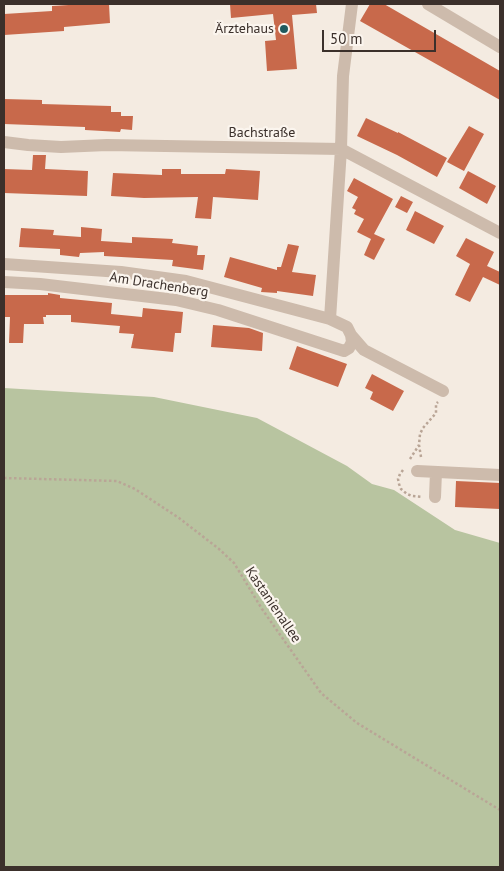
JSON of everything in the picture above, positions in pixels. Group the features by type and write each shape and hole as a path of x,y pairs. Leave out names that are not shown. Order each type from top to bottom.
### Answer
{"street":[{"path":"330,319 341,149 343,76 352,4"},
{"path":"428,4 500,47"},
{"name":"Bachstraße","path":"4,142 61,147 107,145 341,149 500,233"},
{"name":"Am Drachenberg","path":"4,264 121,272 186,281 330,319 347,326 352,342 349,348 344,351 218,310 176,300 40,284 4,282"},
{"name":"Am Drachenberg","path":"351,335 364,350 443,391"},
{"path":"419,471 500,474"},
{"path":"435,497 436,472"}],"path":[{"path":"419,471 422,456 419,445 420,434 436,413 436,404 443,391"},
{"name":"Kastanienallee","path":"4,478 117,481 135,489 179,518 219,548 234,563 262,609 321,693 356,723 500,810"}],"green space":[{"path":"4,388 154,397 257,418 347,466 372,484 394,490 455,530 500,543 500,867 4,867"}],"building":[{"path":"109,4 110,23 64,27 64,31 4,35 4,14 52,11 52,6"},
{"name":"Ärztehaus","path":"230,4 316,4 317,13 292,15 297,69 267,71 265,41 276,40 273,14 231,18"},
{"path":"370,4 384,4 500,71 500,100 360,21"},
{"path":"4,99 42,100 42,104 111,106 111,112 121,112 121,116 133,116 132,130 121,129 120,132 85,130 85,127 4,124"},
{"path":"366,118 398,132 447,158 437,177 357,136"},
{"path":"469,126 484,134 464,171 447,162"},
{"path":"33,155 46,155 45,169 88,171 87,196 4,193 4,169 32,170"},
{"path":"162,169 181,169 181,174 225,174 226,169 260,171 258,200 213,197 211,219 195,218 198,197 144,198 111,196 113,173 162,175"},
{"path":"468,171 496,186 487,204 459,188"},
{"path":"354,178 393,199 374,234 385,239 374,260 364,255 371,239 357,232 364,219 354,214 356,210 352,208 358,197 347,191"},
{"path":"401,196 413,202 407,213 395,207"},
{"path":"415,211 444,226 434,244 406,230"},
{"path":"81,227 102,229 101,241 132,243 132,237 173,239 172,243 198,246 197,255 205,255 203,270 172,266 173,260 104,256 104,252 80,253 79,257 60,255 60,249 19,247 21,228 54,230 53,235 81,237"},
{"path":"466,238 494,252 487,266 500,272 500,285 483,277 470,302 455,295 470,264 456,256"},
{"path":"288,244 299,246 292,272 316,275 313,296 277,291 277,293 261,292 262,288 224,277 230,257 277,270 277,267 281,267"},
{"path":"48,293 60,295 60,298 112,303 111,314 142,317 143,308 183,312 181,333 175,333 173,352 131,348 134,334 119,333 120,326 71,322 71,315 46,315 46,317 43,317 44,324 24,324 23,343 9,343 10,317 4,317 4,295 48,295"},
{"path":"213,325 249,328 263,333 262,351 211,347"},
{"path":"297,346 347,364 338,387 289,369"},
{"path":"372,374 404,391 393,411 370,399 373,392 365,388"},
{"path":"456,481 500,483 500,509 455,507"}],"place":[{"name":"Ärztehaus","path":"284,29"}]}
